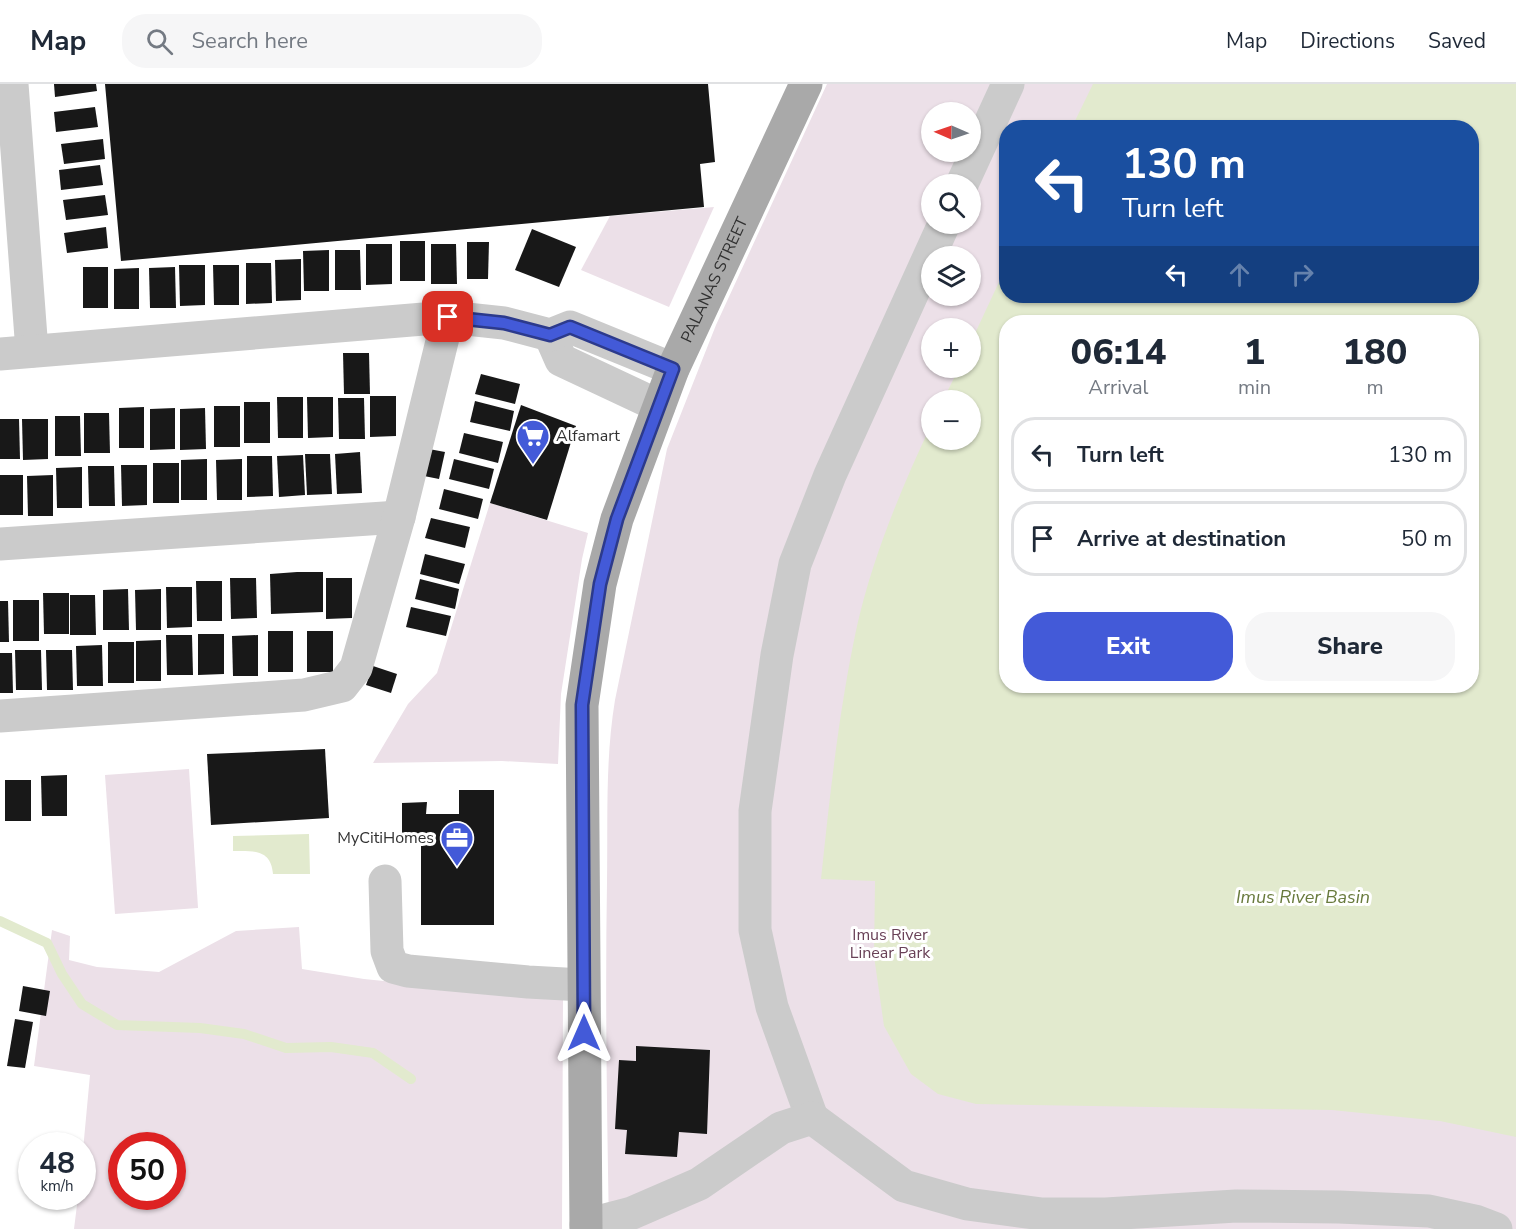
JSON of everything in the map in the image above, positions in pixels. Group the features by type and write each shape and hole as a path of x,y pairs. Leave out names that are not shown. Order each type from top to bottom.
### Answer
{"main road":[{"name":"PALANAS STREET","path":"586,1227 582,705 600,584 617,519 673,369 806,84"}],"street":[{"path":"12,84 9,174 32,351"},
{"path":"967,174 1008,84"},
{"path":"939,234 830,475 795,564 777,655 755,811 755,930 772,1007 813,1118 904,1186 967,1204 1042,1214 1148,1212 1236,1206 1350,1207 1429,1211 1475,1221 1496,1229"},
{"path":"0,354 448,317 504,323 550,335 570,327 673,369"},
{"path":"0,716 304,695 342,686 356,668 399,517 448,317"},
{"path":"550,335 561,360 659,406"},
{"path":"0,544 399,517"},
{"path":"385,881 387,951 393,967 408,971 583,985"},
{"path":"586,1227 632,1213 699,1184 781,1128 813,1118"}],"green space":[{"name":"Imus River Linear Park","path":"827,84 1516,84 1516,1229 609,1229 606,969 608,791 615,700 667,449 716,325"},
{"path":"714,207 669,307 581,270 610,216"},
{"path":"490,503 588,533 561,694 558,764 502,761 373,763 408,704 437,673"},
{"path":"189,769 198,908 115,914 105,775"},
{"path":"299,927 302,969 364,979 563,999 562,1229 74,1229 76,1210 96,1210 96,1132 85,1132 90,1075 34,1066 52,930 70,936 69,960 97,967 159,972 236,931"}],"water":[{"name":"Imus River Basin","path":"1093,84 1516,84 1516,1137 1440,1121 1332,1110 976,1104 938,1094 911,1074 884,1026 874,956 875,881 821,879 840,720 857,626 871,574 899,498 921,447 921,450 981,450 981,390 948,390 954,378 981,378 981,321 999,282 999,303 1479,303 1479,120 1075,120"},
{"path":"309,834 310,874 273,874 269,860 260,853 233,851 233,836"}],"building":[{"path":"54,84 96,84 97,91 55,97"},
{"path":"105,84 708,84 715,162 700,164 704,207 121,261"},
{"path":"95,107 98,127 56,132 54,112"},
{"path":"103,139 105,159 64,164 61,144"},
{"path":"100,165 103,185 61,190 59,170"},
{"path":"105,195 108,215 66,220 63,200"},
{"path":"106,227 108,248 67,253 64,233"},
{"path":"532,229 576,247 559,287 515,270"},
{"path":"400,241 425,241 425,281 400,281"},
{"path":"467,242 489,242 488,279 467,279"},
{"path":"366,244 392,244 392,284 366,285"},
{"path":"431,244 456,244 457,284 431,284"},
{"path":"329,250 329,291 304,291 303,251"},
{"path":"335,250 360,250 361,290 335,290"},
{"path":"301,259 301,300 276,301 275,260"},
{"path":"246,263 271,263 272,303 246,304"},
{"path":"179,265 205,265 205,305 180,306"},
{"path":"213,265 239,265 239,305 214,305"},
{"path":"83,267 108,267 108,308 83,308"},
{"path":"175,267 176,308 150,308 149,268"},
{"path":"139,268 139,309 114,309 114,269"},
{"path":"343,353 369,353 370,394 344,394"},
{"path":"481,374 520,384 515,404 475,394"},
{"path":"370,396 396,396 396,436 370,437"},
{"path":"277,397 303,397 303,438 278,438"},
{"path":"307,397 333,397 333,437 308,438"},
{"path":"338,398 364,398 365,439 339,439"},
{"path":"475,401 514,411 510,431 470,422"},
{"path":"244,402 270,402 270,443 244,443"},
{"name":"Alfamart","path":"521,405 576,426 547,520 490,503"},
{"path":"214,406 240,406 240,447 214,447"},
{"path":"144,407 144,448 119,448 119,408"},
{"path":"175,408 175,449 150,450 150,409"},
{"path":"205,408 206,449 180,450 180,409"},
{"path":"84,413 109,413 110,453 84,453"},
{"path":"55,416 80,416 81,456 55,456"},
{"path":"0,419 19,419 20,459 0,459"},
{"path":"22,419 48,419 48,459 23,460"},
{"path":"464,433 503,442 498,463 459,453"},
{"path":"429,449 445,452 439,479 424,476"},
{"path":"360,452 362,493 337,494 335,454"},
{"path":"305,454 330,454 332,494 307,495"},
{"path":"303,455 305,495 279,497 277,456"},
{"path":"247,456 272,456 273,496 247,497"},
{"path":"207,459 207,500 181,500 181,460"},
{"path":"242,459 242,500 217,500 216,460"},
{"path":"454,459 494,469 489,489 449,479"},
{"path":"153,463 179,463 179,503 153,503"},
{"path":"121,465 147,465 147,505 122,506"},
{"path":"88,466 114,466 115,506 89,506"},
{"path":"82,467 82,508 57,508 56,468"},
{"path":"0,475 23,475 23,515 0,515"},
{"path":"53,475 53,516 28,516 27,476"},
{"path":"444,489 483,499 478,519 439,509"},
{"path":"431,518 470,527 465,548 425,538"},
{"path":"425,554 465,564 459,584 420,574"},
{"path":"323,572 323,612 271,614 270,574"},
{"path":"230,578 256,578 257,618 231,619"},
{"path":"326,578 352,578 352,618 326,619"},
{"path":"420,579 459,589 455,609 415,599"},
{"path":"196,581 222,581 222,621 197,621"},
{"path":"166,587 192,587 192,627 167,628"},
{"path":"128,589 129,630 103,630 103,590"},
{"path":"161,589 161,630 136,630 135,590"},
{"path":"43,593 69,593 69,634 44,634"},
{"path":"70,595 95,595 96,635 70,635"},
{"path":"13,600 39,600 39,641 13,641"},
{"path":"0,601 8,601 9,642 0,642"},
{"path":"411,607 451,616 446,636 406,627"},
{"path":"268,631 293,631 293,672 268,672"},
{"path":"307,631 333,631 333,672 307,672"},
{"path":"198,634 224,634 224,674 198,675"},
{"path":"166,635 192,635 193,675 167,675"},
{"path":"258,635 258,676 233,676 232,636"},
{"path":"161,640 161,681 136,681 136,641"},
{"path":"108,642 134,642 134,683 108,683"},
{"path":"102,645 103,686 77,686 76,646"},
{"path":"15,650 41,650 42,690 16,690"},
{"path":"46,650 72,650 73,690 47,690"},
{"path":"0,653 12,653 13,693 0,693"},
{"path":"373,666 397,674 391,693 366,685"},
{"path":"325,749 329,818 211,825 207,754"},
{"path":"67,775 67,816 42,816 41,776"},
{"path":"5,780 31,780 31,821 5,821"},
{"path":"459,790 494,790 494,925 421,925 421,840 402,840 402,803 427,802 426,814 459,814"},
{"path":"23,986 50,991 46,1016 19,1011"},
{"path":"15,1019 33,1022 25,1068 7,1066"},
{"path":"636,1046 710,1050 707,1134 679,1132 677,1157 625,1154 627,1130 615,1129 619,1060 636,1061"}],"waterway":[{"path":"0,921 47,943 62,974 82,1004 117,1025 200,1028 244,1034 286,1048 331,1047 373,1053 411,1079"}],"place":[{"name":"Alfamart","path":"533,465"},
{"name":"MyCitiHomes","path":"457,867"}],"route":[{"path":"448,317 504,323 550,335 570,327 673,369 617,519 600,584 582,705 584,1033"}]}
